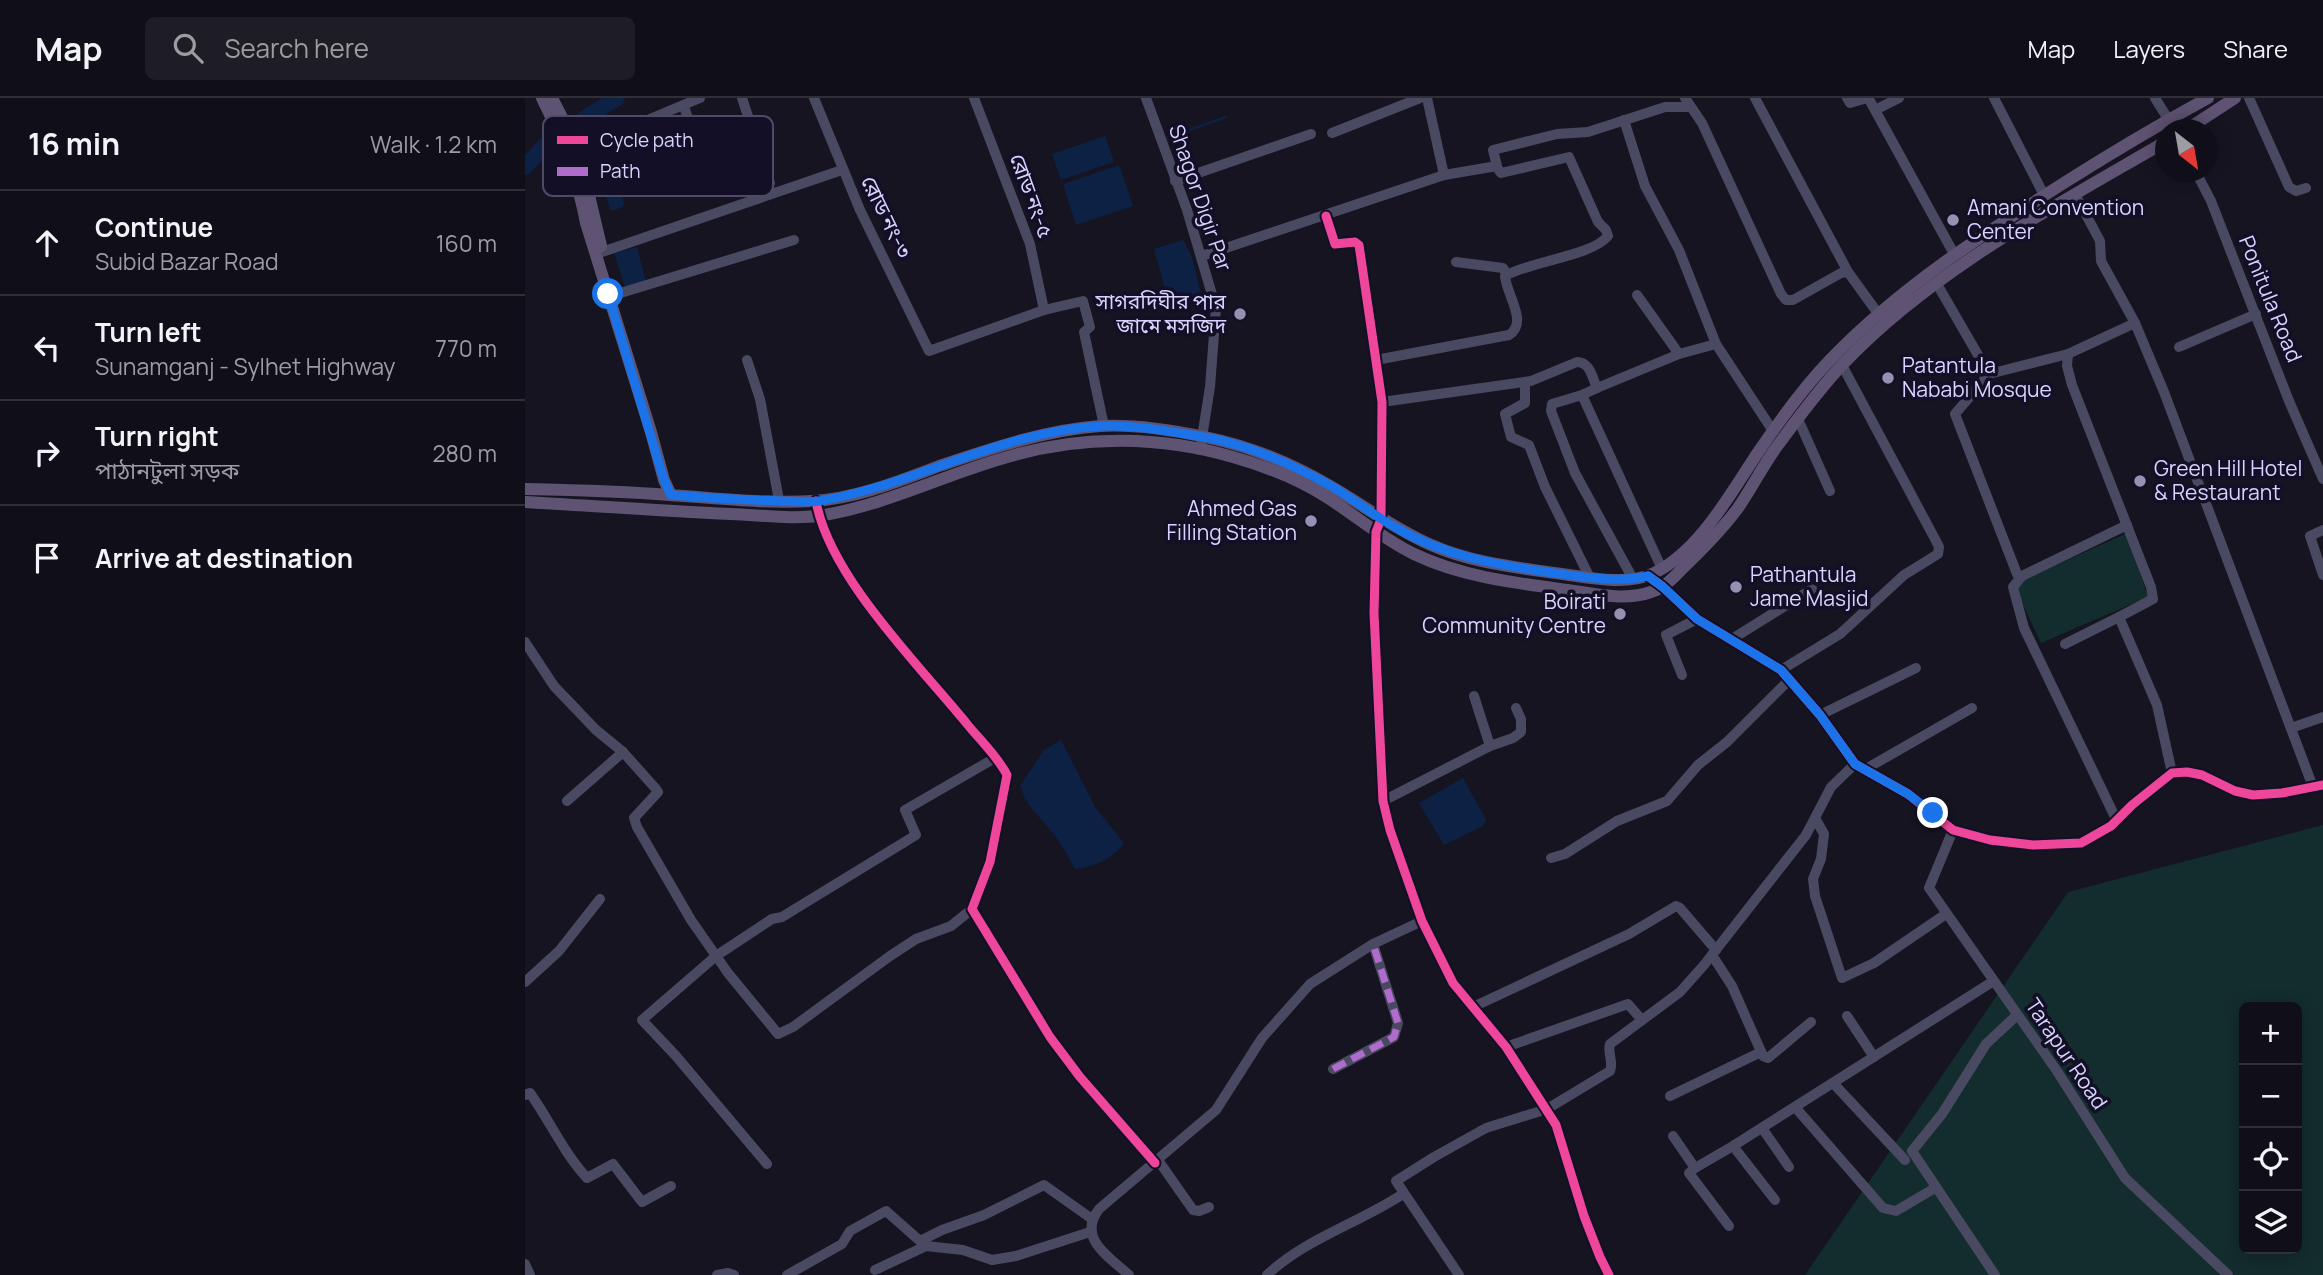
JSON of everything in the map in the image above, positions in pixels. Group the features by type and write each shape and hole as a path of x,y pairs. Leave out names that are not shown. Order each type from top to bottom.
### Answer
{"main road":[{"path":"542,98 552,116"},
{"path":"552,98 559,116"},
{"path":"2179,119 2207,98"},
{"path":"2203,119 2235,98"},
{"path":"525,502 674,512 818,516 858,508 1008,456 1059,445 1107,440 1171,445 1233,457 1298,481 1325,495 1375,532 1446,568 1509,582 1612,596 1641,595 1663,587 1710,543 1738,507 1773,431 1827,362 1882,319 1954,254 2044,195 2155,133"},
{"path":"525,489 759,501 816,501 863,491 991,449 1059,431 1104,426 1203,437 1241,446 1280,460 1331,486 1394,527 1456,555 1499,565 1590,578 1633,579 1648,576 1685,552 1882,319 2011,234 2155,148"},
{"path":"585,196 672,483 671,495"},
{"path":"585,196 664,480 671,495"},
{"path":"2003,221 2011,234"}],"street":[{"path":"659,116 700,98"},
{"path":"742,98 748,116"},
{"name":"রোড নং-৩","path":"814,98 842,170 929,351 1044,310"},
{"name":"রোড নং-৫","path":"974,98 1030,244 1044,310"},
{"name":"Shagor Digir Par","path":"1146,98 1202,256 1216,308 1210,387 1200,450"},
{"path":"1332,133 1420,98"},
{"path":"1427,98 1444,175"},
{"path":"1755,98 1848,272 1882,319"},
{"path":"1847,98 1852,103 1867,98 1954,254"},
{"path":"1875,110 1899,98"},
{"path":"1994,98 2044,195"},
{"path":"2155,98 2169,119"},
{"path":"2249,98 2289,187 2296,191 2306,188"},
{"path":"1507,275 1535,263 1580,251 1605,240 1608,236 1598,222 1570,157 1501,173 1496,166 1493,150 1557,134 1588,132 1688,102 1702,123 1786,300 1793,300 1841,273 1848,272"},
{"path":"684,106 687,116"},
{"path":"1624,120 1645,186 1679,250 1716,344 1773,431"},
{"path":"1175,181 1311,134"},
{"path":"1202,256 1444,175 1496,166"},
{"path":"773,194 842,170"},
{"name":"Ponitula Road","path":"2201,182 2323,479"},
{"path":"1648,576 1697,619 1781,670 1820,715 1859,767 1908,794 1953,830 1990,840 2033,845 2066,845 2092,839 2172,773 2202,775 2235,791 2253,795 2318,786 2291,727 2135,323 2101,261 2100,241 2075,194"},
{"path":"602,252 766,196"},
{"path":"1326,216 1335,244 1355,242 1359,245 1382,401 1381,519 1375,532 1374,613 1383,801 1390,830 1422,921 1453,983 1506,1047 1556,1125 1584,1216 1599,1257 1609,1275"},
{"path":"614,295 795,240"},
{"path":"1376,360 1471,343 1514,332 1518,323 1503,268 1456,262"},
{"path":"1937,284 1989,374"},
{"path":"1637,295 1679,354"},
{"path":"1044,310 1081,301 1084,303 1090,327 1084,332 1087,355 1104,426"},
{"path":"2179,347 2256,314"},
{"path":"2017,574 1955,414 1989,374 2069,354 2135,323"},
{"path":"1633,579 1575,473 1551,411 1552,404 1582,395 1679,354 1716,344"},
{"path":"2066,644 2153,599 2151,587 2072,386 2067,366 2069,354"},
{"path":"747,360 760,399 779,500"},
{"path":"1382,401 1525,382 1577,362 1587,365 1597,388"},
{"path":"1781,670 1840,634 1904,575 1938,554 1939,547 1935,539 1842,365"},
{"path":"1525,382 1525,403 1505,414 1511,437 1529,445 1545,487 1590,578"},
{"path":"1582,395 1662,569"},
{"path":"1798,419 1831,491"},
{"path":"671,495 674,512"},
{"path":"525,642 554,686 596,730 623,752 657,792 633,818 637,827 691,920 716,956 778,1034 782,1034 890,956 916,939 951,926 972,909 991,862 1007,775 861,595 832,551 818,516 816,501"},
{"path":"2117,821 2024,628 2013,587 2022,576 2127,525"},
{"path":"2323,530 2310,536 2323,575"},
{"path":"1733,639 1812,589"},
{"path":"2119,617 2157,705 2172,773"},
{"path":"1682,675 1666,635 1697,619"},
{"path":"1820,715 1916,668"},
{"path":"1551,858 1565,854 1617,821 1667,801 1698,765 1727,742 1789,680"},
{"path":"1474,696 1490,746"},
{"path":"1383,801 1490,746 1513,738 1521,732 1521,719 1516,708"},
{"path":"1459,1275 1403,1194 1397,1181 1486,1128 1547,1110 1610,1071 1613,1063 1608,1050 1611,1044 1680,992 1806,835 1831,788 1859,767 1972,708"},
{"path":"2291,727 2323,717"},
{"path":"567,801 623,752"},
{"path":"767,1164 684,1065 642,1020 716,956 772,919 782,917 916,835 905,810 995,758"},
{"path":"1815,818 1824,835 1821,859 1813,879 1815,896 1842,978 1874,963 1946,914"},
{"name":"Tarapur Road","path":"1953,830 1929,888 1992,982 2057,1071 2125,1178 2228,1275"},
{"path":"525,982 559,951 600,899"},
{"path":"1473,1007 1621,938 1676,906 1714,952 1763,1056 1768,1058 1811,1022"},
{"path":"972,909 1051,1037 1080,1077 1156,1162 1193,1209 1199,1211 1209,1207"},
{"path":"1129,1275 1104,1253 1090,1232 1091,1219 1109,1200 1216,1110 1262,1038 1310,984 1373,944 1422,921"},
{"path":"1333,1069 1394,1037 1398,1023 1373,944"},
{"path":"1729,1226 1689,1173 1992,982"},
{"path":"1506,1047 1628,1004 1642,1020"},
{"path":"1995,1275 1912,1151 1942,1114 1986,1044 2017,1015"},
{"path":"1847,1016 1874,1057"},
{"path":"1670,1096 1761,1052"},
{"path":"1833,1083 1905,1160"},
{"path":"525,1095 530,1093 536,1101 561,1146 587,1178 613,1164 642,1202 671,1186"},
{"path":"1795,1107 1882,1208 1896,1211 1935,1188"},
{"path":"1762,1128 1789,1167"},
{"path":"1673,1136 1695,1168"},
{"path":"1734,1146 1775,1200"},
{"path":"875,1270 923,1244 942,1230 983,1215 1044,1185 1091,1219"},
{"path":"1267,1275 1286,1258 1403,1194"},
{"path":"787,1275 842,1244 850,1231 886,1211 923,1244 963,1250 992,1260 1016,1256 1090,1232"},
{"path":"525,1264 530,1275"},
{"path":"717,1275 734,1275"}],"green space":[{"path":"2127,533 2148,597 2041,643 2017,592 2017,585"},
{"path":"2323,825 2323,1275 1805,1275 2068,892"}],"water":[{"path":"1105,136 1114,162 1061,180 1052,154"},
{"path":"1119,165 1133,206 1076,225 1063,184"},
{"path":"606,196 622,196 623,207 611,211"},
{"path":"1183,240 1192,260 1201,295 1173,302 1168,300 1154,249"},
{"path":"637,247 646,282 625,287 614,253"},
{"path":"1061,740 1095,807 1124,843 1103,861 1075,869 1056,837 1029,804 1020,786 1044,750"},
{"path":"1463,778 1486,820 1483,826 1444,845 1419,803"}],"waterway":[{"path":"589,116 617,98"},
{"path":"1164,139 1226,117"},
{"path":"525,167 543,148"}],"marked path":[{"path":"1333,1069 1394,1037 1398,1023 1373,944"}],"cycle path":[{"path":"1326,216 1335,244 1355,242 1359,245 1382,402 1381,519 1376,532 1374,613 1383,801 1390,830 1422,921 1453,983 1506,1047 1556,1125 1584,1216 1609,1275"},
{"path":"816,501 824,530 857,589 878,618 994,755 1007,775 990,862 972,909 1050,1037 1080,1077 1155,1163"},
{"path":"1648,576 1697,619 1781,670 1820,715 1855,764 1908,794 1953,830 1990,840 2033,845 2081,843 2111,826 2172,773 2202,775 2235,791 2253,795 2282,793 2323,785"}],"place":[{"name":"Amani Convention Center","path":"1953,220"},
{"name":"সাগরদিঘীর পার জামে মসজিদ","path":"1240,314"},
{"name":"Patantula Nababi Mosque","path":"1888,378"},
{"name":"Green Hill Hotel & Restaurant","path":"2140,481"},
{"name":"Ahmed Gas Filling Station","path":"1311,521"},
{"name":"Pathantula Jame Masjid","path":"1736,587"},
{"name":"Boirati Community Centre","path":"1620,614"}],"route":[{"path":"608,294 664,480 671,495 759,501 816,501 863,491 991,449 1059,431 1104,426 1203,437 1241,446 1280,460 1331,486 1394,527 1456,555 1499,565 1590,578 1633,579 1648,576 1697,619 1781,670 1820,715 1855,764 1908,794 1933,813"}]}
